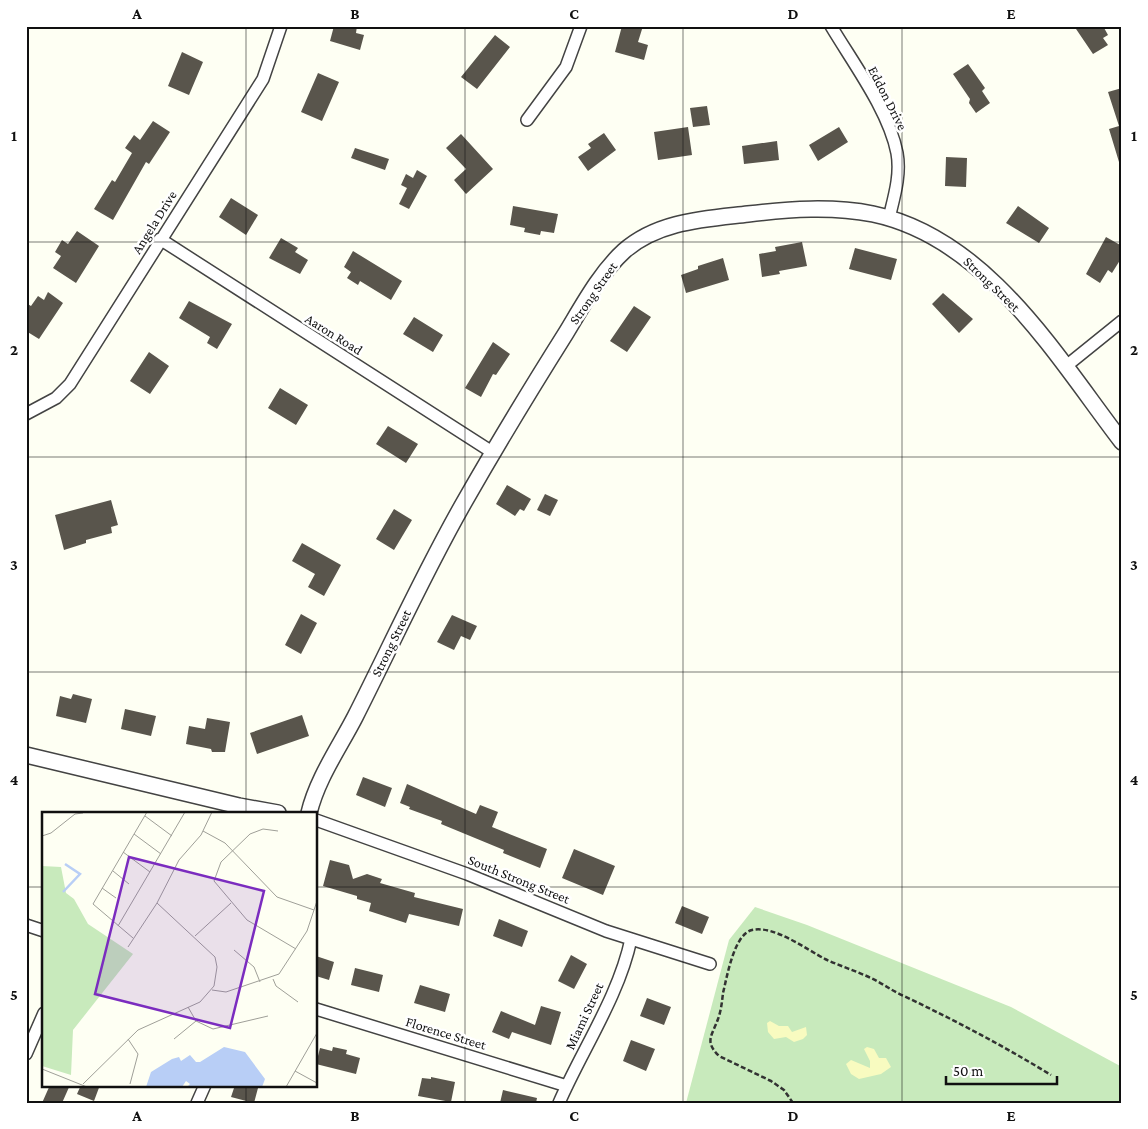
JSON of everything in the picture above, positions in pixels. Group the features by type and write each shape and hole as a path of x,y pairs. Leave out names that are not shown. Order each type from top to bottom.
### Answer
{"street":[{"name":"Angela Drive","path":"26,414 56,398 70,384 263,79 281,26"},
{"path":"526,120 566,67 581,26"},
{"name":"Eddon Drive","path":"831,26 876,103 897,154 898,172 889,218"},
{"name":"Strong Street","path":"309,812 313,795 435,553 492,452 602,278 625,250 648,234 690,221 788,210 837,209 889,218 936,239 982,271 1014,303 1122,442"},
{"name":"Aaron Road","path":"160,239 492,452"},
{"path":"1065,367 1122,321"},
{"path":"26,756 239,806 272,812"},
{"name":"South Strong Street","path":"318,821 484,880 631,939 710,964"},
{"path":"26,925 42,930"},
{"name":"Miami Street","path":"559,1103 617,982 631,939"},
{"name":"Florence Street","path":"318,1011 567,1086"},
{"path":"26,1054 42,1018"},
{"path":"197,1103 205,1086"}],"path":[{"path":"793,1103 780,1087 728,1062 712,1049 710,1038 718,1019 735,951 743,934 752,930 778,934 826,959 872,978 994,1040 1051,1075"}],"shaded area":[{"path":"755,907 807,925 1011,1007 1122,1067 1122,1103 686,1103 729,940"}],"sand":[{"path":"770,1021 779,1026 788,1026 792,1032 806,1027 807,1035 803,1039 794,1042 786,1037 774,1039 768,1032 767,1023"},
{"path":"867,1047 874,1049 879,1058 886,1058 891,1067 881,1074 859,1079 851,1074 846,1064 851,1060 870,1068 870,1061 864,1049"}],"building":[{"path":"334,26 357,26 356,33 364,35 360,50 330,41"},
{"path":"622,26 643,26 638,42 648,45 644,60 615,52"},
{"path":"1074,26 1103,26 1108,35 1103,38 1108,45 1093,54"},
{"path":"495,35 510,47 477,89 461,77"},
{"path":"182,52 203,62 189,95 168,86"},
{"path":"968,64 985,88 982,91 990,103 976,113 969,103 970,99 953,74"},
{"path":"318,73 339,82 322,121 301,112"},
{"path":"1122,88 1122,161 1119,162 1109,129 1119,126 1108,92"},
{"path":"707,106 710,125 693,127 690,108"},
{"path":"153,121 170,132 149,164 146,162 113,220 94,209 112,180 115,182 132,153 125,148 134,135 140,140"},
{"path":"688,127 692,155 658,160 654,132"},
{"path":"839,127 848,142 818,161 809,145"},
{"path":"604,133 616,150 588,171 578,157 591,148 588,144"},
{"path":"461,134 493,169 466,194 454,180 466,169 446,148"},
{"path":"777,141 779,160 744,164 742,146"},
{"path":"355,148 389,159 385,170 351,158"},
{"path":"946,157 967,158 966,187 945,186"},
{"path":"417,170 427,176 409,209 399,204 407,188 401,185 406,174 413,178"},
{"path":"231,198 258,215 246,235 219,217"},
{"path":"513,206 558,214 554,233 541,231 540,235 524,232 525,228 510,225"},
{"path":"1018,206 1049,228 1039,243 1006,223"},
{"path":"77,231 99,246 76,283 53,268 61,256 55,252 62,240 68,244"},
{"path":"1106,237 1122,246 1122,257 1112,273 1108,270 1100,283 1086,274"},
{"path":"281,238 298,248 295,252 308,260 300,274 269,258"},
{"path":"802,242 807,266 779,271 780,274 762,277 759,254 776,251 775,247"},
{"path":"855,248 897,259 891,280 849,269"},
{"path":"353,251 402,281 391,300 360,281 358,285 347,278 351,272 344,267"},
{"path":"723,258 729,280 686,293 681,275 698,269 698,266"},
{"path":"48,292 63,303 39,339 26,331 26,303 31,306 38,296 44,300"},
{"path":"943,293 973,319 959,333 932,304"},
{"path":"189,301 232,324 217,349 207,343 210,337 179,318"},
{"path":"634,306 651,317 627,352 610,341"},
{"path":"414,317 443,335 433,352 403,334"},
{"path":"493,342 510,354 496,375 493,374 481,397 465,388"},
{"path":"149,352 169,366 150,394 130,381"},
{"path":"280,388 308,405 296,425 268,408"},
{"path":"388,426 418,444 406,463 376,444"},
{"path":"507,485 531,499 524,511 520,509 515,516 496,504"},
{"path":"545,494 558,500 550,516 537,510"},
{"path":"111,500 118,525 111,527 112,533 86,540 86,543 64,550 55,515"},
{"path":"394,509 412,520 394,550 376,539"},
{"path":"302,543 341,565 324,596 308,587 315,574 292,561"},
{"path":"301,614 317,623 301,654 285,645"},
{"path":"452,615 477,626 470,640 461,636 454,650 437,642"},
{"path":"73,694 92,699 86,723 56,716 60,696 71,699"},
{"path":"125,709 156,716 151,736 121,729"},
{"path":"302,715 309,736 257,754 250,733"},
{"path":"207,718 230,722 225,752 212,752 211,749 186,744 189,726 205,729"},
{"path":"363,777 392,788 385,807 356,795"},
{"path":"407,784 476,814 480,805 498,812 492,827 547,849 540,868 503,853 504,850 441,824 442,821 409,809 410,807 400,803"},
{"path":"574,849 615,866 603,895 562,878"},
{"path":"330,860 349,865 353,879 367,874 382,879 380,883 415,893 414,897 463,909 459,926 409,914 406,923 369,911 371,903 357,899 357,896 323,886"},
{"path":"682,906 709,917 702,934 675,923"},
{"path":"499,919 528,931 522,947 493,936"},
{"path":"571,955 587,964 574,989 558,981"},
{"path":"318,957 334,962 329,980 318,977"},
{"path":"355,968 383,975 379,992 351,985"},
{"path":"420,985 450,994 445,1012 414,1003"},
{"path":"647,998 671,1007 664,1025 640,1016"},
{"path":"541,1006 561,1012 551,1045 512,1032 509,1039 492,1032 501,1011 535,1025"},
{"path":"631,1040 655,1049 646,1071 623,1061"},
{"path":"333,1047 347,1050 346,1054 360,1058 356,1074 318,1064 320,1048 332,1051"},
{"path":"431,1077 455,1082 451,1102 418,1096 422,1078 431,1079"},
{"path":"50,1086 70,1086 62,1103 42,1103"},
{"path":"81,1086 100,1086 94,1101 77,1094"},
{"path":"235,1086 258,1088 254,1103 231,1097"},
{"path":"503,1090 537,1098 536,1103 500,1103"}]}
